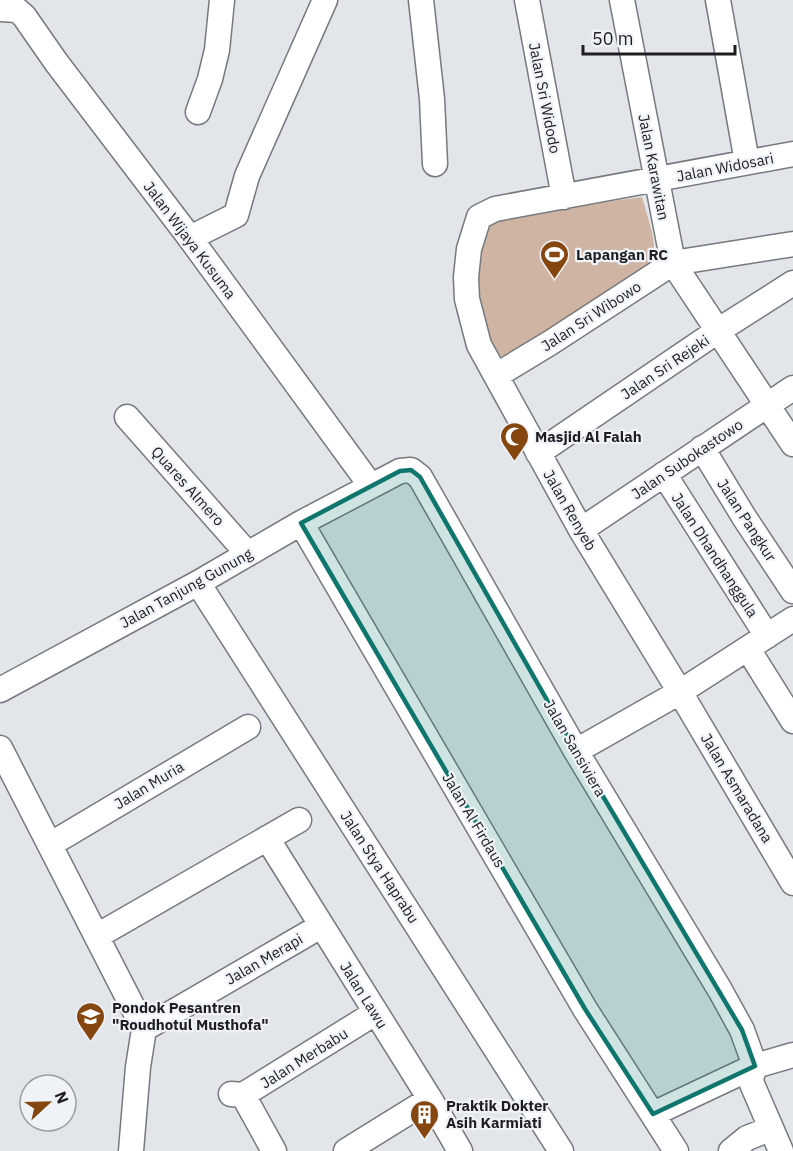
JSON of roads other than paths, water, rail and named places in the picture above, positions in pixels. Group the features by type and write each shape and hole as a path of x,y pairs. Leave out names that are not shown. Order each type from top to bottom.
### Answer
{"street":[{"path":"198,112 210,79 217,50 222,0"},
{"path":"190,238 236,215 247,176 325,0"},
{"path":"422,0 432,99 435,164"},
{"name":"Jalan Sri Widodo","path":"527,0 564,196"},
{"name":"Jalan Karawitan","path":"622,0 673,263 793,444"},
{"path":"718,0 747,162"},
{"name":"Jalan Wijaya Kusuma","path":"0,9 17,10 24,15 56,62 190,238 371,486"},
{"name":"Jalan Widosari","path":"656,180 793,154"},
{"name":"Jalan Renyeb","path":"656,180 495,209 479,217 469,249 466,277 467,299 479,345 581,530 680,692"},
{"name":"Jalan Sri Wibowo","path":"497,375 673,263 793,244"},
{"name":"Jalan Sri Rejeki","path":"538,453 719,330 793,283"},
{"name":"Jalan Subokastowo","path":"581,530 793,388"},
{"name":"Quares Almero","path":"127,417 248,554"},
{"name":"Jalan Pangkur","path":"702,448 793,591"},
{"name":"Jalan Sansiviera","path":"371,486 400,471 411,470 420,477 576,751 742,1030 755,1066 751,1079 780,1151"},
{"name":"Jalan Dhandhanggula","path":"664,474 757,642 793,721"},
{"name":"Jalan Tanjung Gunung","path":"0,690 371,486"},
{"name":"Jalan Al Firdaus","path":"301,523 585,1009 676,1151"},
{"name":"Jalan Stya Haprabu","path":"198,583 561,1151"},
{"path":"576,751 680,692 793,620"},
{"name":"Jalan Asmaradana","path":"680,692 793,883"},
{"name":"Jalan Muria","path":"51,844 248,727"},
{"path":"0,748 144,1029 138,1067 131,1151"},
{"path":"97,936 299,820"},
{"name":"Jalan Lawu","path":"267,838 460,1151"},
{"name":"Jalan Merapi","path":"144,1029 321,926"},
{"name":"Jalan Merbabu","path":"274,1151 237,1095 375,1013"},
{"path":"653,1114 755,1066 793,1055"},
{"path":"346,1151 430,1099"},
{"path":"731,1151 747,1138 770,1129"}],"place":[{"name":"Lapangan RC","path":"555,280"},
{"name":"Masjid Al Falah","path":"514,462"},
{"name":"Pondok Pesantren \"Roudhotul Musthofa\"","path":"91,1042"},
{"name":"Praktik Dokter Asih Karmiati","path":"425,1140"}]}
